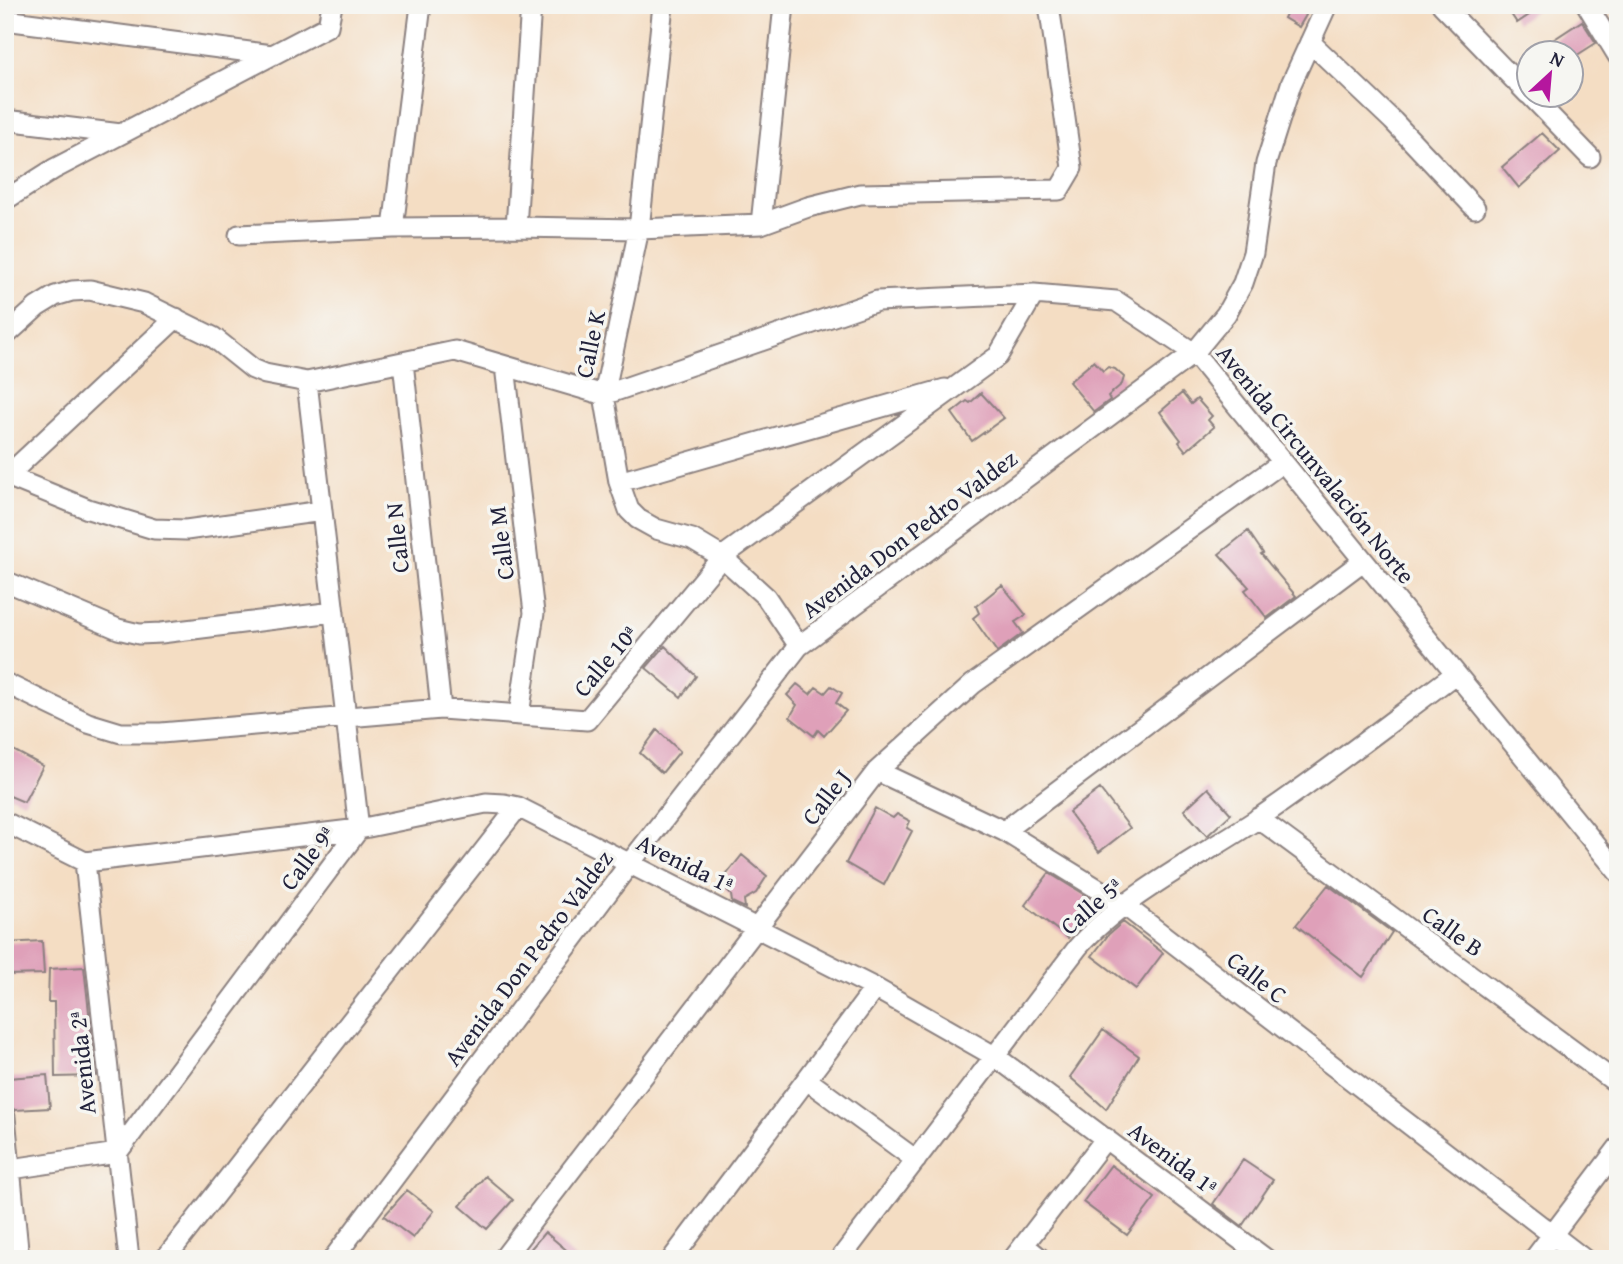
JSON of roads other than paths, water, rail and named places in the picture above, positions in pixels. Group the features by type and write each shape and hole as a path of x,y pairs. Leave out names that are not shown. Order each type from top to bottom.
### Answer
{"street":[{"path":"5,201 54,169 328,26 332,5"},
{"path":"393,228 421,5"},
{"path":"516,227 531,5"},
{"name":"Calle K","path":"663,5 639,229 604,395 619,482 629,510 638,519 656,528 692,538 722,557 766,597 799,646"},
{"path":"761,225 784,5"},
{"path":"239,235 393,228 639,229 761,225 808,207 860,194 1059,190 1072,168 1049,5"},
{"name":"Avenida Don Pedro Valdez","path":"333,1259 630,863 799,646 1194,353 1226,314 1243,283 1253,253 1266,163 1291,84 1327,5"},
{"path":"1442,5 1514,79"},
{"path":"1587,5 1618,56"},
{"path":"5,20 272,55"},
{"path":"1310,43 1393,121 1475,208"},
{"path":"1543,108 1590,157"},
{"path":"5,120 121,134"},
{"path":"5,336 37,307 55,296 90,290 144,303 177,318 213,337 253,369 307,382 455,351 604,395"},
{"name":"Avenida Circunvalación Norte","path":"604,395 877,301 1034,294 1116,300 1194,353 1618,872"},
{"name":"Calle 10ª","path":"5,683 88,723 121,733 161,733 441,709 587,720 722,557 998,356 1034,294"},
{"path":"177,318 6,477 88,509 154,529 186,530 322,511"},
{"name":"Calle N","path":"403,362 441,709"},
{"name":"Calle M","path":"505,366 534,613 519,715"},
{"name":"Calle 9ª","path":"117,1153 359,829 307,382"},
{"path":"619,482 958,385"},
{"name":"Calle J","path":"503,1259 877,771 973,684 1283,462"},
{"path":"1004,831 1363,561"},
{"path":"5,581 118,629 139,634 334,612"},
{"name":"Calle 5ª","path":"840,1259 1087,937 1124,905 1258,818 1455,674"},
{"name":"Calle C","path":"877,771 1004,831 1124,905 1584,1259"},
{"name":"Avenida 1ª","path":"85,862 359,829 486,803 518,807 757,926 875,988 996,1057 1266,1259"},
{"path":"165,1259 518,807"},
{"name":"Calle B","path":"1258,818 1618,1084"},
{"path":"5,822 85,862"},
{"name":"Avenida 2ª","path":"85,862 129,1259"},
{"path":"672,1259 875,988"},
{"path":"807,1080 916,1160"},
{"path":"5,1117 8,1169 19,1259"},
{"path":"1041,1259 1018,1252 1105,1138"},
{"path":"1534,1259 1618,1148"},
{"path":"8,1169 117,1153"}]}
